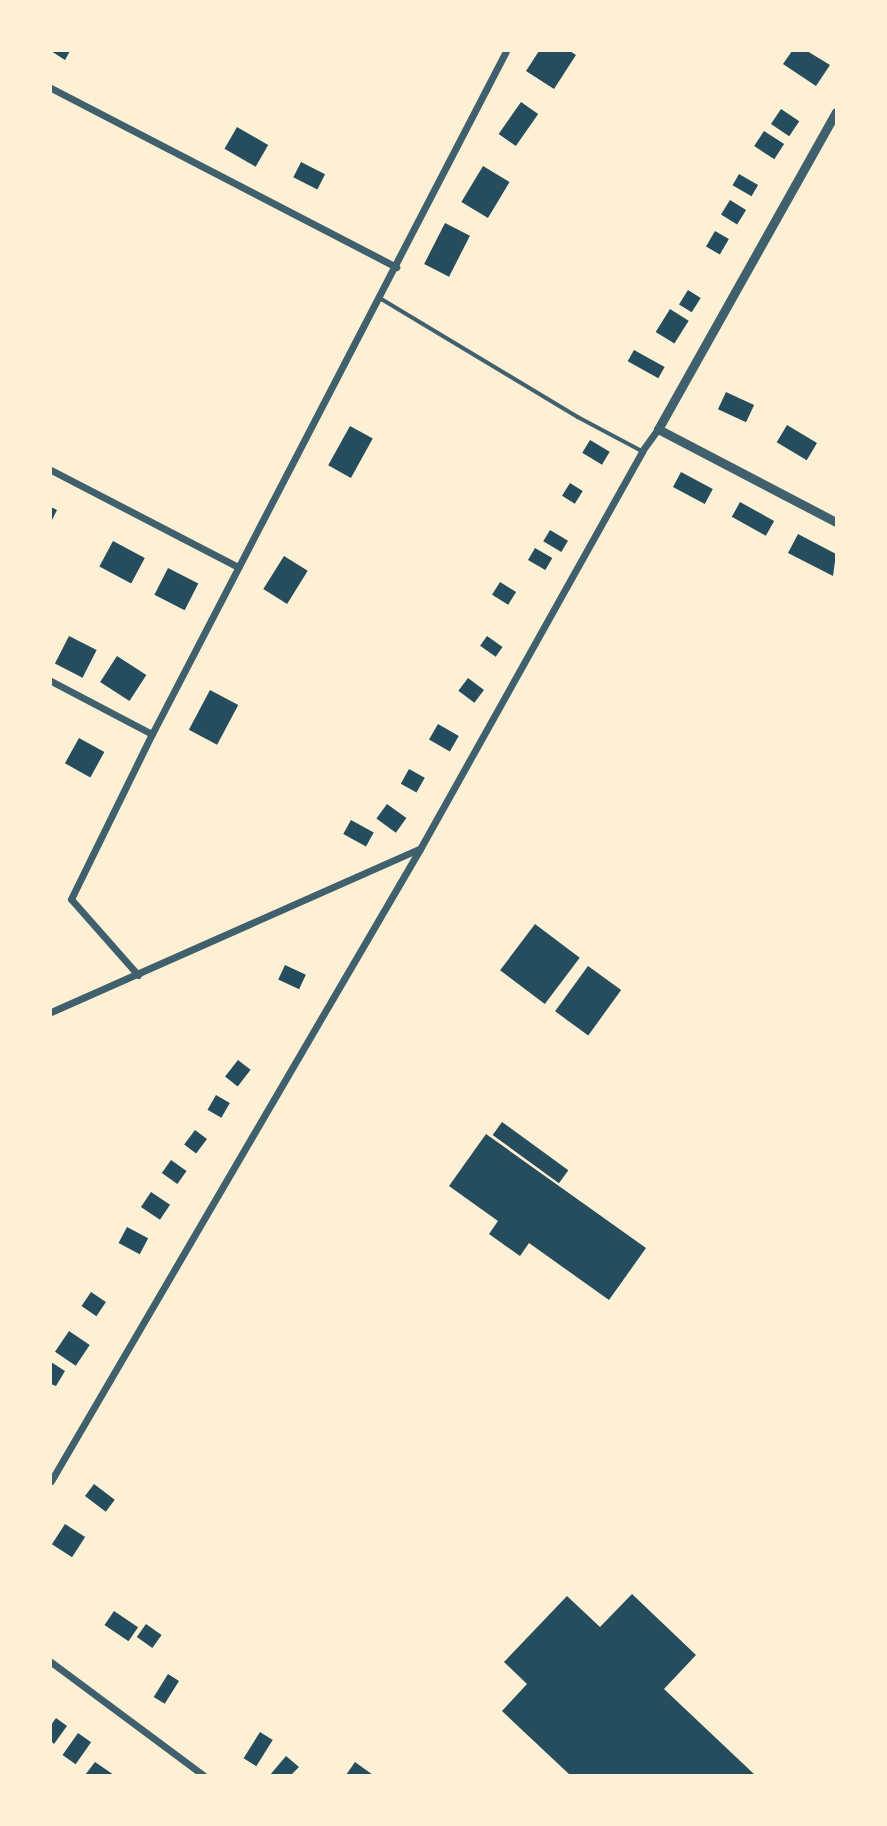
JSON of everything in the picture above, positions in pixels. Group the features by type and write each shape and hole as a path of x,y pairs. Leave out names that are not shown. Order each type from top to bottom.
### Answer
{"street":[{"path":"138,975 71,900 238,566 396,267 506,51"},
{"path":"51,88 396,267"},
{"path":"51,1481 419,849 642,451 658,429 836,115"},
{"path":"658,429 836,522"},
{"path":"51,470 238,566"},
{"path":"51,681 152,734"},
{"path":"51,1012 419,849"},
{"path":"51,1662 203,1775"}],"lane":[{"path":"378,297 578,417 642,451"}],"building":[{"path":"51,51 70,51 65,60"},
{"path":"539,51 570,51 576,55 554,89 526,71"},
{"path":"792,51 807,51 830,65 816,86 783,64"},
{"path":"521,102 538,114 516,146 499,134"},
{"path":"781,109 799,121 789,136 771,124"},
{"path":"237,127 268,145 256,167 224,149"},
{"path":"764,131 784,144 774,159 754,146"},
{"path":"301,162 325,174 317,189 293,177"},
{"path":"483,166 510,182 488,218 461,202"},
{"path":"739,174 758,185 752,196 732,185"},
{"path":"730,200 746,210 737,224 721,214"},
{"path":"445,223 470,236 449,277 424,264"},
{"path":"715,231 729,239 720,255 706,247"},
{"path":"688,290 701,298 692,312 679,304"},
{"path":"670,309 689,321 674,344 656,332"},
{"path":"634,350 665,367 658,378 628,361"},
{"path":"726,392 754,405 746,422 718,409"},
{"path":"787,425 817,443 807,460 777,442"},
{"path":"350,426 373,439 351,478 328,465"},
{"path":"590,440 610,452 602,465 582,453"},
{"path":"681,472 713,489 705,504 673,487"},
{"path":"570,483 583,491 575,504 562,496"},
{"path":"740,502 774,521 766,536 732,517"},
{"path":"51,507 57,510 51,522"},
{"path":"550,530 568,541 561,552 543,541"},
{"path":"798,534 836,554 833,576 788,553"},
{"path":"113,541 145,558 131,584 99,567"},
{"path":"535,548 552,558 545,570 528,560"},
{"path":"284,556 308,571 287,604 263,589"},
{"path":"168,568 198,583 185,610 154,595"},
{"path":"500,582 516,592 508,605 492,595"},
{"path":"69,636 97,650 83,678 55,664"},
{"path":"487,636 503,647 496,657 480,646"},
{"path":"117,656 146,675 129,701 100,682"},
{"path":"468,678 484,690 474,703 458,691"},
{"path":"210,690 238,705 217,745 189,730"},
{"path":"438,724 459,736 450,752 429,740"},
{"path":"79,738 104,752 90,777 65,763"},
{"path":"409,769 425,778 417,793 401,784"},
{"path":"387,804 406,818 396,833 376,819"},
{"path":"351,820 374,833 366,847 343,834"},
{"path":"535,924 580,958 545,1004 500,970"},
{"path":"285,965 306,975 299,989 278,980"},
{"path":"588,966 621,990 588,1035 555,1011"},
{"path":"238,1060 251,1070 238,1086 225,1077"},
{"path":"216,1095 230,1103 221,1118 208,1110"},
{"path":"502,1122 568,1170 559,1183 493,1135"},
{"path":"195,1130 207,1139 196,1153 184,1144"},
{"path":"486,1134 646,1248 609,1300 529,1243 520,1256 489,1234 498,1221 449,1186"},
{"path":"171,1160 187,1171 177,1184 162,1173"},
{"path":"151,1192 170,1205 160,1220 141,1207"},
{"path":"127,1227 148,1238 140,1254 119,1243"},
{"path":"91,1292 106,1302 96,1316 81,1306"},
{"path":"69,1331 90,1345 76,1366 55,1352"},
{"path":"51,1362 65,1371 56,1386 51,1384"},
{"path":"94,1484 115,1500 106,1512 85,1496"},
{"path":"65,1524 85,1537 72,1557 52,1544"},
{"path":"632,1594 696,1655 664,1689 755,1775 570,1775 502,1711 527,1684 504,1662 567,1596 600,1627"},
{"path":"114,1611 138,1627 129,1641 104,1625"},
{"path":"146,1624 162,1635 152,1648 137,1637"},
{"path":"168,1674 179,1681 165,1704 154,1697"},
{"path":"56,1718 67,1726 54,1744 51,1741 51,1725"},
{"path":"260,1732 273,1740 256,1766 244,1758"},
{"path":"78,1733 91,1742 76,1764 63,1755"},
{"path":"286,1756 299,1767 291,1775 270,1775"},
{"path":"95,1762 114,1775 85,1775"},
{"path":"355,1762 373,1775 346,1775"}]}
